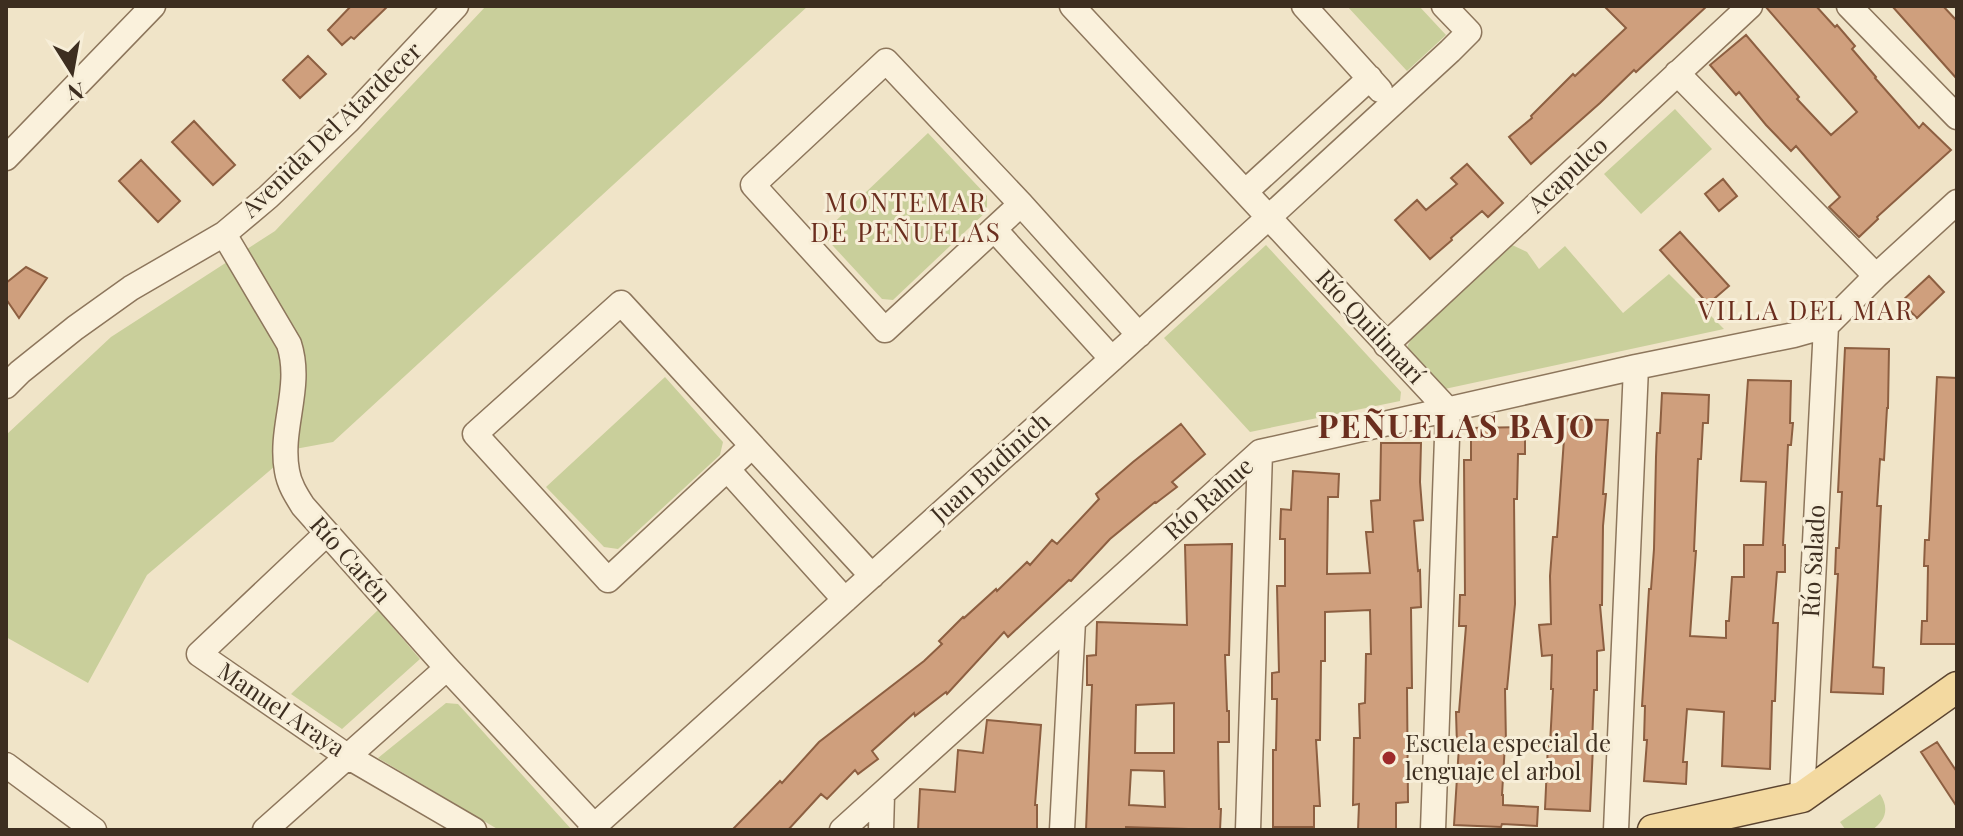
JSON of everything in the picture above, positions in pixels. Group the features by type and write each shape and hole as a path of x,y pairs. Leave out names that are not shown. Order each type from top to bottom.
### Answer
{"main road":[{"path":"1653,830 1802,797 1957,687"}],"street":[{"path":"6,158 153,6"},
{"name":"Avenida Del Atardecer","path":"11,373 131,288 224,234 336,132 456,6"},
{"name":"Río Quilimarí","path":"1072,6 1448,410"},
{"path":"1304,6 1392,104"},
{"name":"Juan Budinich","path":"594,829 1469,32 1444,6"},
{"name":"Acapulco","path":"1386,345 1750,6"},
{"path":"1849,6 1957,117"},
{"path":"1021,204 885,330 753,185 886,61 1021,204 1139,335"},
{"path":"1677,73 1876,276"},
{"path":"1245,192 1370,78"},
{"path":"1826,326 1957,202"},
{"path":"994,229 1112,359"},
{"name":"Río Carén","path":"224,234 289,344 294,387 285,454 292,488 303,506 594,829"},
{"path":"752,446 608,580 475,434 621,303 872,576"},
{"name":"Río Rahue","path":"842,830 1260,452 1826,326"},
{"name":"Río Salado","path":"1802,797 1826,326"},
{"path":"1616,830 1636,367"},
{"path":"1433,830 1448,410"},
{"path":"1248,830 1260,452"},
{"path":"728,470 845,600"},
{"name":"Manuel Araya","path":"326,534 199,654 347,756 474,830"},
{"path":"1062,830 1073,621"},
{"path":"265,830 447,668"},
{"path":"6,765 94,830"},
{"path":"881,830 882,795"}],"green space":[{"path":"486,6 808,6 333,442 295,449 147,575 88,683 6,637 6,435 111,337 275,231"},
{"path":"1347,6 1419,6 1446,35 1407,71"},
{"path":"1675,109 1712,149 1641,214 1604,174"},
{"path":"928,133 987,196 987,211 893,300 882,299 822,234"},
{"path":"1510,244 1527,252 1539,269 1565,246 1623,313 1669,274 1724,329 1440,390 1407,351 1408,345 1413,336"},
{"path":"1266,245 1401,392 1400,401 1250,432 1164,338"},
{"path":"665,377 723,442 720,455 618,549 604,547 546,487"},
{"path":"378,610 420,659 342,729 291,694"},
{"path":"446,703 458,704 572,830 499,830 378,758"},
{"path":"1880,794 1885,810 1883,819 1872,830 1845,829 1840,822"}],"building":[{"path":"351,6 388,6 354,39 351,37 342,45 328,30"},
{"path":"1604,6 1707,6 1531,164 1509,137 1532,118 1573,74 1575,76 1626,28"},
{"path":"1765,6 1816,6 1855,46 1852,49 1919,128 1923,123 1951,150 1859,237 1829,207 1840,197 1796,146 1791,151 1739,92 1736,95 1710,65 1746,35 1799,97 1797,99 1831,135 1857,112"},
{"path":"1892,6 1943,6 1957,21 1957,79"},
{"path":"308,56 326,74 300,98 283,80"},
{"path":"194,121 235,165 213,185 172,142"},
{"path":"141,160 180,201 158,222 119,181"},
{"path":"1467,164 1503,203 1488,217 1482,211 1430,259 1395,220 1417,200 1426,210 1457,184 1451,178"},
{"path":"1723,179 1737,196 1719,211 1705,194"},
{"path":"1680,232 1729,286 1708,304 1660,250"},
{"path":"26,267 47,278 19,318 6,299 6,283"},
{"path":"1929,276 1944,292 1917,318 1901,302"},
{"path":"1845,348 1889,349 1888,408 1877,506 1881,506 1873,667 1884,668 1883,694 1831,692 1838,574 1835,574 1836,548 1839,548 1842,492 1838,492"},
{"path":"1937,377 1957,378 1957,644 1921,644 1922,621 1927,621 1925,540 1929,540"},
{"path":"1748,380 1791,381 1790,423 1793,423 1791,445 1788,445 1783,545 1785,572 1777,572 1773,623 1778,623 1770,769 1722,766 1724,712 1687,709 1683,762 1687,762 1686,784 1644,781 1647,740 1644,740 1645,706 1642,706 1654,549 1657,433 1660,433 1662,393 1709,395 1708,423 1703,423 1701,459 1698,459 1690,636 1726,638 1732,577 1744,577 1744,545 1763,545 1766,482 1741,481"},
{"path":"1561,419 1608,420 1600,605 1604,650 1597,651 1590,811 1545,809 1553,689 1552,655 1542,656 1539,625 1551,624 1550,576 1553,537 1557,537 1564,439 1561,439"},
{"path":"1181,424 1205,454 1172,482 1177,487 1110,539 1071,581 1008,637 1004,632 947,694 915,716 914,713 872,751 878,759 858,774 855,770 827,799 821,794 788,830 732,830 780,781 782,783 819,742 924,661 963,617 997,591 1027,562 1030,565 1052,540 1057,544 1099,499 1096,494"},
{"path":"1525,427 1525,454 1518,454 1517,499 1514,499 1515,604 1505,689 1506,744 1502,795 1503,805 1538,807 1537,826 1454,825 1459,746 1456,712 1459,712 1466,626 1459,626 1460,595 1465,595 1464,460 1471,460 1471,428"},
{"path":"1381,443 1421,443 1423,520 1414,521 1421,607 1411,608 1412,688 1407,688 1408,802 1396,803 1396,830 1358,830 1359,804 1353,805 1354,738 1360,738 1359,704 1365,703 1366,654 1371,654 1370,610 1325,612 1320,740 1316,740 1320,806 1314,806 1314,827 1273,827 1273,750 1276,750 1277,699 1272,699 1272,673 1279,672 1277,586 1285,586 1285,539 1280,539 1281,509 1291,510 1293,471 1339,474 1338,497 1328,497 1327,574 1370,573 1366,532 1373,532 1371,501 1380,500"},
{"path":"1232,544 1229,655 1225,655 1229,742 1218,742 1220,830 1126,827 1126,830 1086,830 1092,685 1087,685 1087,656 1096,655 1097,622 1187,625 1185,545","holes":["1174,703 1174,753 1135,753 1136,705","1131,770 1164,771 1165,807 1129,805"]},
{"path":"987,720 1041,725 1035,805 1037,830 918,830 920,789 955,792 958,750 983,753"},
{"path":"1937,742 1957,772 1957,807 1921,752"}],"place":[{"name":"Escuela especial de lenguaje el arbol","path":"1389,758"}],"district":[{"name":"MONTEMAR DE PEÑUELAS","path":"906,218"},
{"name":"VILLA DEL MAR","path":"1806,311"},
{"name":"PEÑUELAS BAJO","path":"1457,427"}]}
